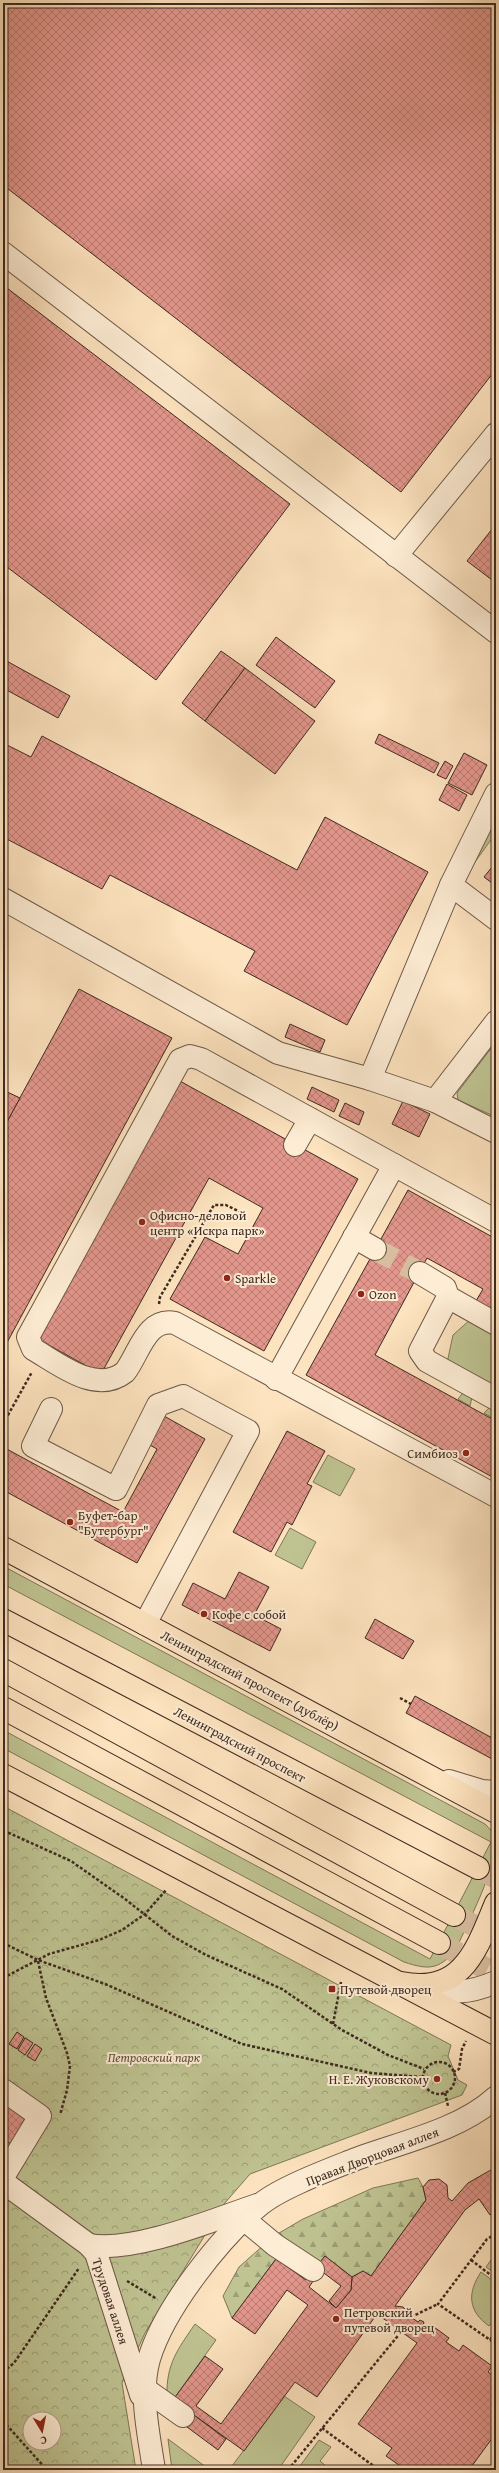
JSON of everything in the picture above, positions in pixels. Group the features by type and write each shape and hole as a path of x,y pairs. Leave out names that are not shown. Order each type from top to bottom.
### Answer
{"main road":[{"name":"Ленинградский проспект (дублёр)","path":"3,1548 496,1812"},
{"name":"Ленинградский проспект","path":"3,1620 478,1868"},
{"path":"3,1670 454,1915"},
{"path":"3,1708 439,1943"},
{"path":"3,1776 392,1981 496,2034"},
{"path":"392,1981 417,1986 444,1980 463,1969 475,1953 496,1903"}],"street":[{"path":"3,253 496,632"},
{"path":"396,556 496,434"},
{"path":"370,1079 451,885 496,794"},
{"path":"451,885 496,919"},
{"path":"3,899 278,1053 370,1079 435,1101 496,1132"},
{"path":"435,1101 496,1022"},
{"path":"496,1221 201,1059 190,1056 180,1060 29,1334 30,1346 42,1354 87,1378 96,1381 111,1381 125,1372 151,1328 162,1322 175,1323 243,1350 276,1379 496,1496"},
{"path":"296,1145 310,1119"},
{"path":"276,1379 394,1165"},
{"path":"354,1237 375,1249"},
{"path":"420,1273 441,1285 447,1291 448,1297 420,1347 421,1354 427,1361 496,1399"},
{"path":"448,1297 496,1324"},
{"path":"52,1409 33,1446 116,1488 158,1405 183,1396 248,1430 146,1624"},
{"path":"420,1770 459,1786 496,1792"},
{"path":"417,1986 460,1993 478,1990 496,1982"},
{"path":"3,2090 40,2116 3,2177"},
{"name":"Правая Дворцовая аллея","path":"154,2470 146,2414 145,2388 149,2360 158,2335 192,2281 216,2249 262,2203 331,2168 451,2126 484,2108 496,2097"},
{"name":"Трудовая аллея","path":"3,2182 89,2245 96,2253 146,2414"},
{"path":"89,2245 100,2247 130,2244 175,2232 262,2203"},
{"path":"245,2220 275,2245 313,2270"},
{"path":"145,2388 183,2416"}],"path":[{"path":"162,1322 160,1297 209,1210 214,1205 220,1203 242,1213"},
{"path":"3,1424 42,1354"},
{"path":"400,1698 411,1704"},
{"path":"3,1833 23,1839 71,1861 145,1914 172,1936 206,1955 282,1989 333,2024 388,2055 424,2069"},
{"path":"3,1978 38,1960 66,1948 99,1940 122,1930 145,1914 166,1890"},
{"path":"3,1943 38,1960 105,1984 242,2044 372,2072 422,2077"},
{"path":"38,1960 46,1998 67,2053 70,2066 63,2111 57,2122"},
{"path":"333,2024 341,1982"},
{"path":"453,2072 459,2069 462,2050"},
{"path":"440,2060 451,2066 456,2078 450,2090 438,2095 426,2089 422,2077 424,2069 430,2063 440,2060"},
{"path":"445,2093 448,2106"},
{"path":"411,2317 438,2304 487,2239 496,2234"},
{"path":"471,2260 496,2279"},
{"path":"3,2372 14,2363 79,2268"},
{"path":"124,2280 158,2300"},
{"path":"438,2304 496,2344"},
{"path":"288,2470 401,2332"},
{"path":"490,2340 496,2332"},
{"path":"3,2421 47,2470"},
{"path":"322,2428 379,2470"},
{"path":"3,2463 5,2470"}],"green space":[{"path":"496,816 496,833 472,866"},
{"path":"496,1042 496,1117 458,1100 457,1093"},
{"path":"471,1319 496,1333 496,1390 447,1363 453,1335"},
{"path":"466,1389 473,1393 470,1406 458,1399"},
{"path":"493,1404 496,1406 496,1420 484,1413"},
{"path":"328,1455 355,1469 340,1496 313,1482"},
{"path":"290,1528 316,1542 302,1569 275,1555"},
{"path":"3,1566 485,1824 496,1839 496,1850 481,1895 455,1951 443,1962 432,1967 404,1962 3,1748 3,1730 430,1959 491,1842 3,1584"},
{"name":"Петровский парк","path":"3,1806 451,2045 448,2056 458,2080 467,2085 462,2095 250,2174 224,2204 145,2333 122,2383 136,2470 3,2470"},
{"path":"418,2178 423,2187 426,2200 371,2276 363,2271 352,2277 325,2256 306,2280 276,2259 232,2318 223,2296 239,2267 274,2236 303,2219 373,2188"},
{"path":"496,2253 496,2274 486,2267"},
{"path":"481,2272 496,2283 496,2317 489,2326 477,2314 472,2301 473,2287"},
{"path":"195,2324 216,2340 173,2400 167,2396 167,2385 171,2366 178,2349"},
{"path":"284,2396 315,2417 278,2470 238,2470 232,2466"},
{"path":"168,2439 210,2470 172,2470"},
{"path":"319,2440 331,2447 320,2461 331,2470 297,2470"}],"building":[{"path":"3,3 496,3 496,369 401,492 3,185"},
{"path":"3,285 290,504 156,680 3,564"},
{"path":"496,524 496,583 467,561"},
{"path":"276,637 335,681 315,708 256,665"},
{"path":"221,651 245,668 205,721 182,703"},
{"path":"3,659 70,696 58,718 3,688"},
{"path":"245,668 315,721 275,774 205,721"},
{"path":"496,714 496,725 492,724"},
{"path":"379,734 439,763 434,773 375,743"},
{"path":"42,736 297,870 325,817 428,872 347,1025 244,971 255,951 110,875 102,889 3,837 3,743 31,757"},
{"path":"464,753 487,765 472,795 448,783"},
{"path":"445,761 453,766 446,779 437,775"},
{"path":"447,784 467,795 459,811 439,800"},
{"path":"496,862 496,886 484,877"},
{"path":"79,989 172,1038 3,1350 3,1129"},
{"path":"290,1024 325,1040 320,1052 285,1037"},
{"name":"Офисно-деловой центр «Искра парк»","path":"178,1080 358,1179 264,1351 170,1299 205,1237 238,1254 263,1208 209,1178 101,1374 36,1338"},
{"path":"312,1087 339,1100 334,1112 307,1099"},
{"path":"3,1090 20,1098 3,1129"},
{"path":"403,1101 430,1114 419,1137 392,1124"},
{"path":"345,1103 364,1112 359,1125 339,1116"},
{"path":"408,1190 496,1239 496,1312 476,1301 483,1289 427,1258 375,1355 496,1421 496,1479 306,1375"},
{"path":"164,1416 205,1439 137,1563 3,1490 3,1447 123,1512 157,1449 148,1444"},
{"path":"287,1431 325,1451 307,1484 312,1486 292,1525 287,1522 271,1552 233,1532"},
{"path":"239,1572 269,1587 254,1615 281,1629 270,1651 182,1605 193,1583 225,1599"},
{"path":"375,1619 414,1641 403,1659 365,1638"},
{"path":"415,1696 496,1740 496,1761 406,1713"},
{"path":"17,2032 24,2037 17,2049 9,2044"},
{"path":"25,2038 33,2043 25,2055 18,2050"},
{"path":"35,2044 42,2049 35,2061 27,2056"},
{"path":"3,2103 29,2120 12,2145 3,2139"},
{"name":"Петровский путевой дворец","path":"496,2167 496,2209 490,2215 479,2199 465,2210 395,2306 403,2307 406,2310 405,2313 418,2322 420,2320 424,2322 423,2326 427,2329 430,2324 449,2338 446,2342 459,2351 463,2345 492,2366 488,2372 496,2378 496,2433 469,2470 422,2470 419,2468 417,2470 406,2470 386,2456 392,2448 358,2424 417,2343 377,2314 317,2397 295,2382 244,2451 173,2400 205,2356 223,2369 196,2406 221,2424 308,2305 287,2290 255,2334 232,2318 276,2259 306,2280 311,2273 316,2277 309,2287 336,2308 351,2290 352,2277 363,2271 371,2276 426,2200 423,2187 429,2180 439,2179 447,2185 448,2198 452,2201 468,2183"},
{"path":"325,2256 352,2277 351,2290 336,2308 329,2301 341,2286 316,2267"},
{"path":"187,2410 226,2439 218,2450 179,2421"}],"tunnel":[{"path":"375,1249 420,1273"},
{"path":"478,1868 496,1878"},
{"path":"454,1915 496,1937"},
{"path":"439,1943 496,1974"}],"place":[{"name":"Офисно-деловой центр «Искра парк»","path":"142,1222"},
{"name":"Sparkle","path":"227,1278"},
{"name":"Ozon","path":"361,1294"},
{"name":"Симбиоз","path":"466,1453"},
{"name":"Буфет-бар \"Бутербург\"","path":"70,1522"},
{"name":"Кофе с собой","path":"204,1614"},
{"name":"Путевой дворец","path":"332,1989"},
{"name":"Н. Е. Жуковскому","path":"437,2079"},
{"name":"Петровский путевой дворец","path":"336,2319"}]}
